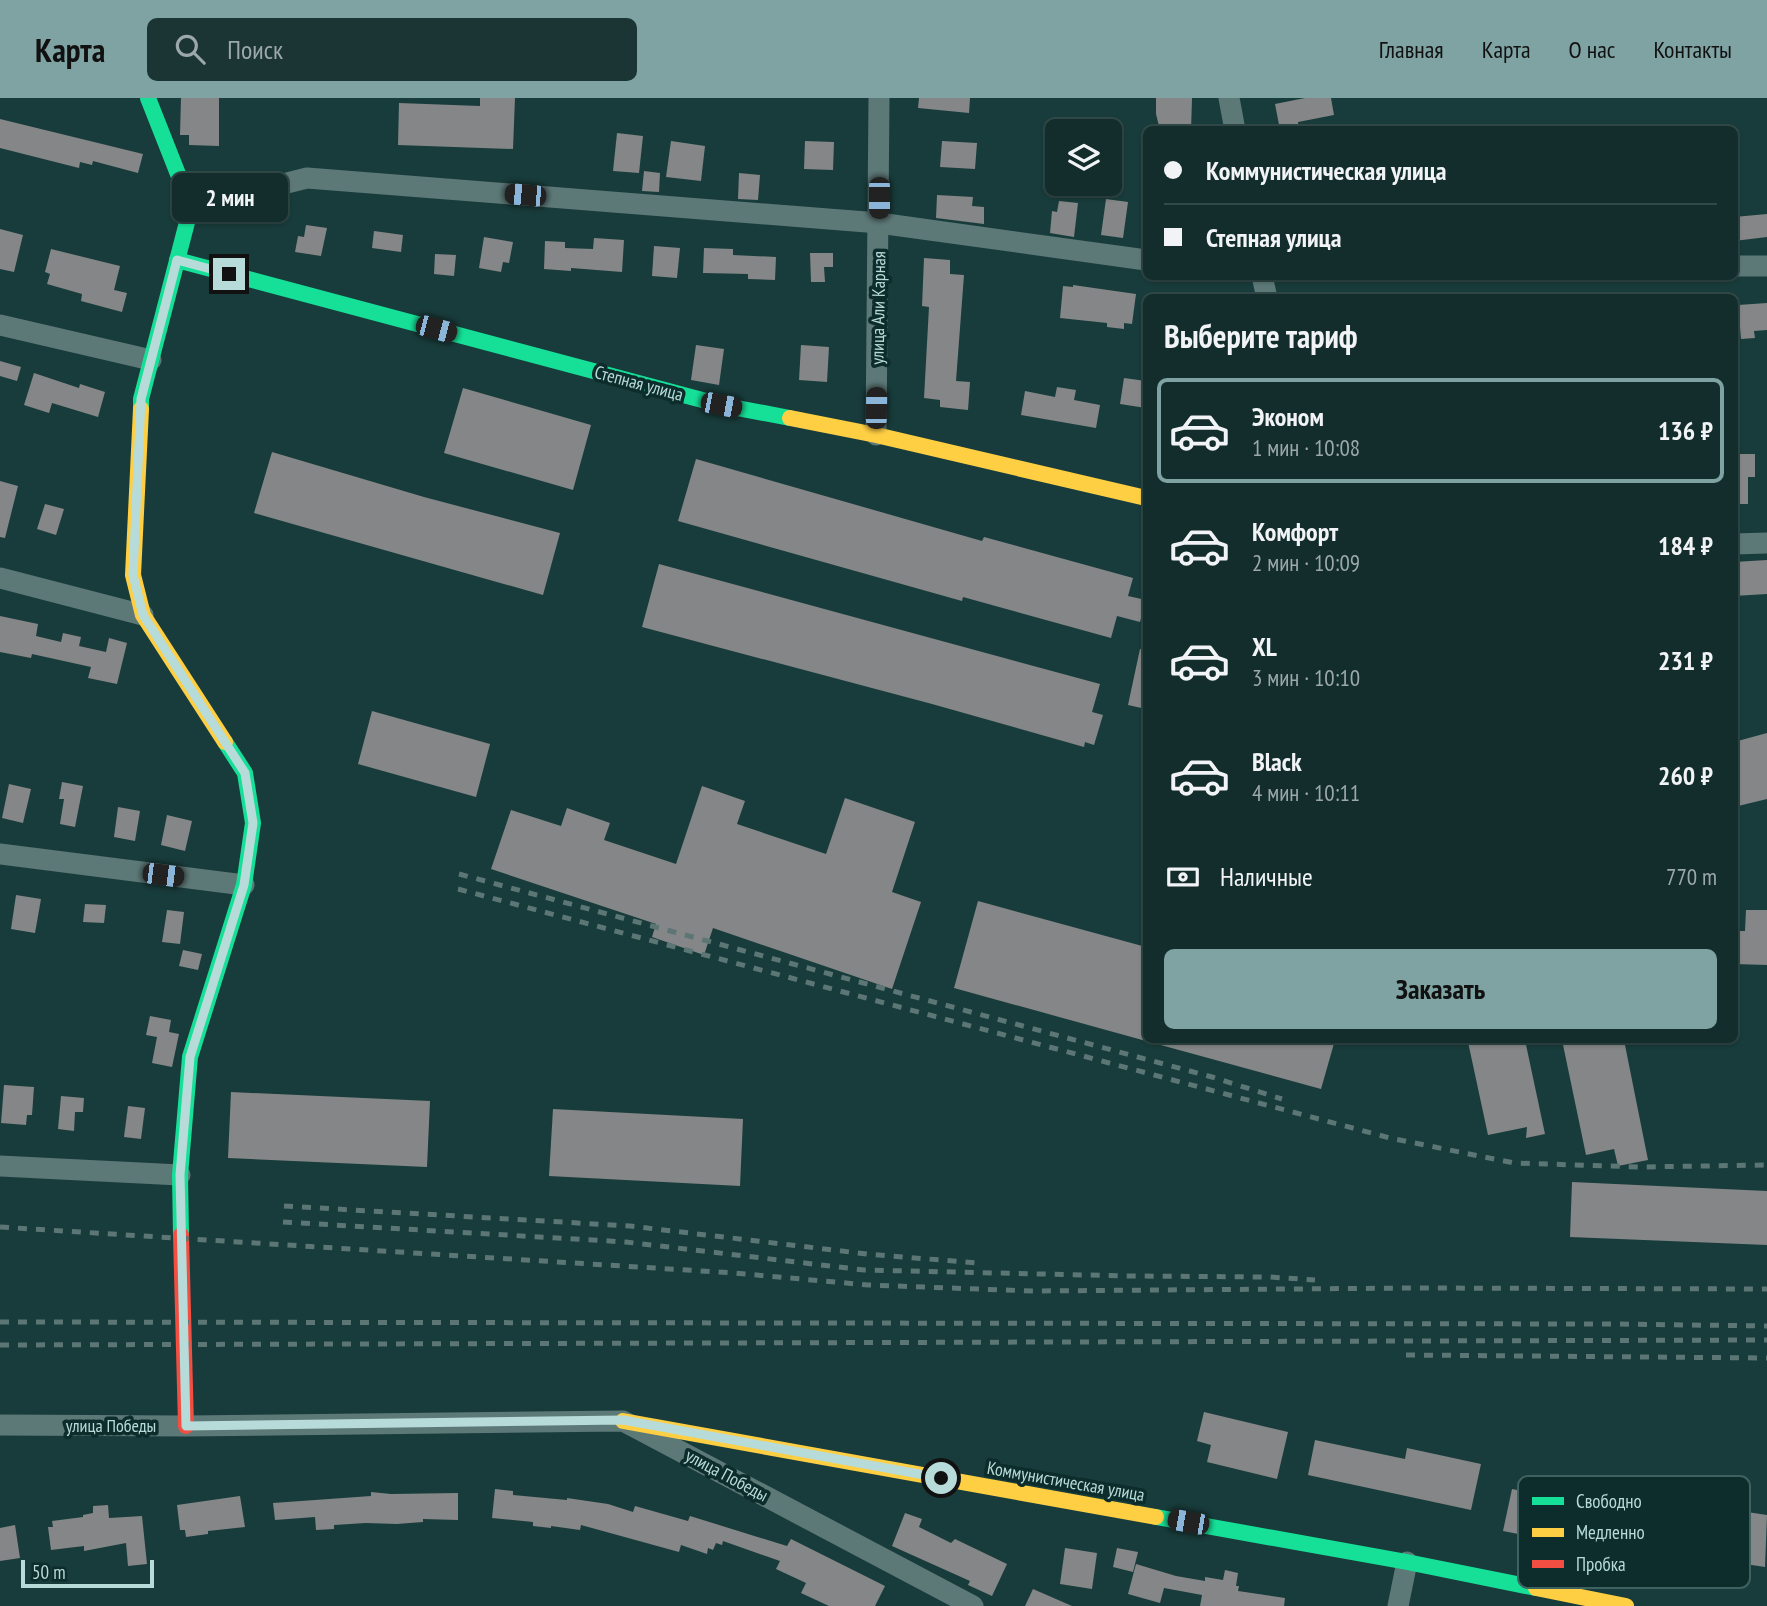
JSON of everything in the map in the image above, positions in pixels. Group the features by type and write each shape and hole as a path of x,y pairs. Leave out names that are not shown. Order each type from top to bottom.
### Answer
{"street":[{"path":"148,98 191,207 141,399 133,575 143,615 245,773 253,823 244,885 190,1057 180,1175 186,1426"},
{"name":"улица Али Карная","path":"876,435 879,98"},
{"path":"1229,98 1234,126"},
{"path":"191,207 307,178 879,223 1143,260"},
{"name":"Степная улица","path":"177,260 721,405 876,435 1143,497"},
{"path":"1738,266 1767,266"},
{"path":"0,325 151,360"},
{"path":"1738,544 1767,542"},
{"path":"0,578 143,615"},
{"path":"0,854 244,885"},
{"path":"0,1166 180,1175"},
{"name":"улица Победы","path":"0,1424 186,1426 623,1420 973,1606"},
{"name":"Коммунистическая улица","path":"623,1420 1518,1584"},
{"path":"736,1480 734,1462 740,1451 749,1443"},
{"path":"1398,1606 1407,1562"},
{"name":"Коммунистическая улица","path":"1536,1588 1626,1606"}],"building":[{"path":"181,98 219,98 219,146 189,145 189,135 180,135"},
{"path":"480,98 515,98 513,149 398,145 399,103 480,106"},
{"path":"919,98 970,98 969,113 918,108"},
{"path":"1156,98 1192,98 1191,126 1159,126"},
{"path":"1305,98 1331,98 1334,115 1298,122 1298,126 1279,126 1275,104"},
{"path":"0,119 143,154 138,173 93,161 92,165 80,162 79,168 0,148"},
{"path":"617,133 643,136 639,173 613,171"},
{"path":"671,141 705,146 701,181 666,177"},
{"path":"805,141 834,142 833,170 804,169"},
{"path":"942,141 977,143 975,169 940,167"},
{"path":"644,171 660,173 659,192 642,191"},
{"path":"739,173 760,175 758,200 738,199"},
{"path":"937,195 973,197 972,206 984,207 984,224 936,218"},
{"path":"1106,199 1128,202 1123,238 1101,235"},
{"path":"1059,201 1078,203 1074,237 1050,233 1052,211 1057,212"},
{"path":"1767,214 1767,237 1738,241 1738,217"},
{"path":"306,225 327,228 321,256 295,252 298,236 304,237"},
{"path":"0,229 23,235 14,272 0,269"},
{"path":"374,231 403,235 401,252 372,248"},
{"path":"484,237 513,242 509,263 503,262 501,272 479,268"},
{"path":"594,238 624,240 622,272 544,269 545,241 565,242 565,248 593,249"},
{"path":"654,246 680,248 677,278 652,276"},
{"path":"704,248 733,249 733,255 776,257 775,280 748,279 748,274 703,273"},
{"path":"51,249 120,266 114,290 127,293 122,312 81,301 82,294 47,284 50,274 45,272"},
{"path":"810,253 833,253 833,267 824,267 825,282 811,282"},
{"path":"435,254 456,255 454,276 434,274"},
{"path":"924,258 950,260 950,274 964,275 956,381 970,382 968,410 940,407 940,400 924,398 929,307 922,306"},
{"path":"1063,286 1136,294 1132,324 1124,323 1124,329 1107,327 1107,323 1060,318"},
{"path":"1767,303 1767,330 1754,331 1755,338 1741,339 1738,305"},
{"path":"696,345 724,349 719,385 691,380"},
{"path":"801,345 829,347 827,382 799,380"},
{"path":"0,361 21,367 17,381 0,376"},
{"path":"34,373 79,388 80,384 105,392 98,417 52,403 49,413 24,405"},
{"path":"1124,378 1143,381 1143,408 1120,404"},
{"path":"1057,387 1076,390 1074,400 1100,405 1096,428 1021,415 1025,391 1055,397"},
{"path":"463,388 591,425 573,490 444,453"},
{"path":"272,452 424,497 560,533 543,595 254,513"},
{"path":"1738,454 1755,454 1755,477 1748,477 1748,504 1738,504"},
{"path":"696,459 982,541 984,537 1133,578 1128,596 1143,599 1143,611 1140,622 1117,616 1111,638 963,597 962,601 678,521"},
{"path":"0,481 18,486 5,538 0,537"},
{"path":"45,504 64,509 56,535 37,529"},
{"path":"1767,560 1767,594 1738,596 1738,562"},
{"path":"659,564 1100,684 1092,712 1103,715 1094,745 1085,742 1084,747 642,627"},
{"path":"0,616 38,624 36,636 61,642 63,633 81,637 79,646 106,652 109,638 127,643 117,684 88,678 91,667 32,654 31,658 0,652"},
{"path":"1140,649 1143,650 1143,708 1128,705"},
{"path":"372,711 490,744 476,797 358,764"},
{"path":"1767,733 1767,799 1738,806 1738,741"},
{"path":"62,782 83,786 75,827 60,824 64,799 59,799"},
{"path":"9,784 31,789 23,823 2,818"},
{"path":"702,786 745,801 737,824 826,854 845,798 915,822 892,892 921,902 892,989 713,928 704,955 652,937 656,924 491,869 511,810 561,826 567,808 610,823 604,840 676,864"},
{"path":"118,807 140,811 135,841 114,837"},
{"path":"167,815 192,821 185,851 161,845"},
{"path":"16,895 41,899 35,933 11,929"},
{"path":"978,901 1143,946 1143,1040 954,988"},
{"path":"85,904 106,905 104,923 83,922"},
{"path":"167,910 184,912 180,944 162,942"},
{"path":"1746,910 1767,910 1767,965 1738,964 1738,931 1745,931"},
{"path":"183,950 202,954 198,970 179,966"},
{"path":"150,1016 171,1020 169,1032 179,1034 172,1067 152,1063 157,1037 146,1035"},
{"path":"1157,1043 1334,1043 1321,1089"},
{"path":"1468,1043 1526,1043 1545,1134 1526,1138 1527,1127 1488,1135"},
{"path":"1563,1043 1625,1043 1648,1160 1618,1166 1614,1149 1586,1155"},
{"path":"4,1085 34,1087 32,1115 27,1115 26,1125 1,1123"},
{"path":"231,1092 430,1101 427,1167 228,1158"},
{"path":"61,1096 84,1098 83,1112 75,1112 74,1131 58,1129"},
{"path":"128,1106 145,1108 141,1139 124,1137"},
{"path":"553,1109 743,1119 740,1186 549,1176"},
{"path":"1572,1182 1767,1191 1767,1245 1570,1237"},
{"path":"1204,1412 1288,1432 1277,1479 1207,1462 1211,1445 1197,1441"},
{"path":"1315,1440 1405,1459 1407,1448 1481,1464 1471,1510 1308,1475"},
{"path":"495,1489 513,1491 513,1495 567,1498 608,1504 633,1512 635,1506 688,1521 690,1516 787,1546 791,1539 885,1586 875,1606 829,1606 801,1593 806,1583 776,1569 780,1561 723,1541 722,1545 716,1543 713,1550 708,1548 707,1554 681,1545 679,1552 581,1525 580,1530 551,1528 533,1526 533,1522 492,1518"},
{"path":"1512,1489 1518,1490 1518,1534 1503,1531"},
{"path":"371,1492 458,1493 458,1520 423,1519 423,1522 397,1524 334,1525 334,1529 316,1530 315,1517 275,1520 273,1503 371,1496"},
{"path":"240,1496 245,1527 208,1531 208,1534 186,1537 185,1530 180,1530 177,1505"},
{"path":"108,1505 109,1518 142,1516 147,1564 128,1566 126,1543 84,1551 84,1546 51,1550 48,1527 53,1527 52,1521 83,1517 93,1513 93,1506"},
{"path":"1750,1512 1767,1515 1765,1567 1750,1565"},
{"path":"905,1513 922,1519 919,1527 951,1543 955,1539 1007,1564 992,1596 968,1585 970,1581 892,1546"},
{"path":"15,1525 20,1558 0,1561 0,1528"},
{"path":"1065,1548 1097,1553 1092,1589 1060,1584"},
{"path":"1117,1548 1138,1552 1133,1572 1113,1567"},
{"path":"1136,1564 1205,1581 1205,1577 1223,1580 1225,1570 1238,1573 1238,1591 1285,1598 1284,1606 1200,1606 1202,1595 1164,1588 1160,1603 1128,1594"},
{"path":"1033,1589 1072,1606 1025,1606"}],"railway":[{"path":"459,874 1212,1077 1282,1099"},
{"path":"458,889 1390,1138 1514,1163 1640,1167 1767,1165"},
{"path":"284,1206 630,1226 867,1254 977,1263"},
{"path":"283,1222 626,1242 864,1270 1315,1280"},
{"path":"0,1227 734,1273 868,1285 1032,1291 1767,1289"},
{"path":"0,1322 1767,1326"},
{"path":"0,1345 1767,1340"},
{"path":"1406,1355 1767,1358"}],"traffic: fast":[{"path":"141,409 141,399 191,207 148,98"},
{"path":"177,260 721,405 790,418"},
{"path":"181,1235 180,1175 190,1057 244,885 253,823 245,773 225,742"},
{"path":"1156,1517 1518,1584"}],"traffic: slow":[{"path":"141,409 133,575 143,615 225,742"},
{"path":"790,418 876,435 1143,497"},
{"path":"623,1421 1156,1517"},
{"path":"1536,1588 1626,1606"}],"traffic: jam":[{"path":"181,1235 186,1426"}],"route":[{"path":"229,274 177,260 141,399 133,575 143,615 245,773 253,823 244,885 190,1057 180,1175 186,1426 623,1420 941,1478"}]}
